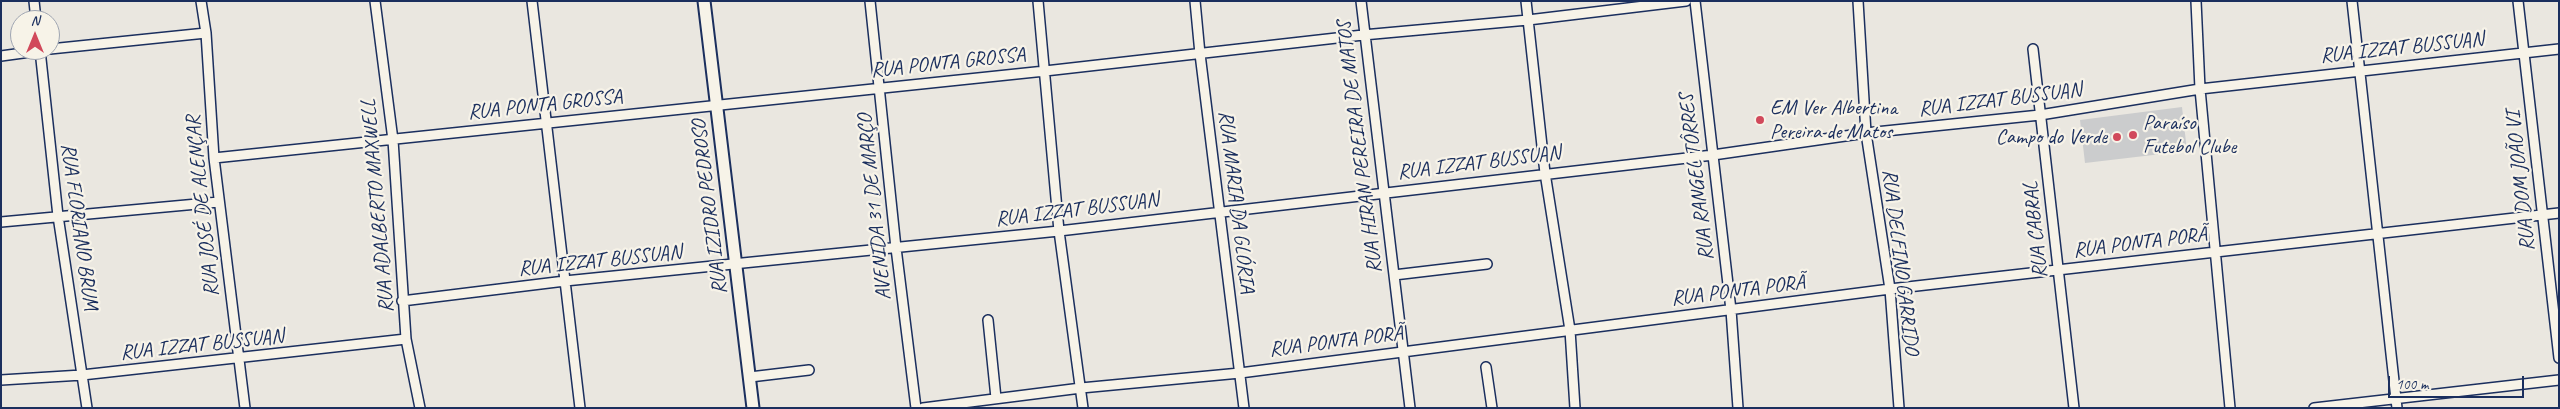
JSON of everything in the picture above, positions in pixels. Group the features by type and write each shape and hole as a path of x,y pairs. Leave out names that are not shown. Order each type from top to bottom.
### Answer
{"street":[{"name":"RUA JOSÉ DE ALENÇAR","path":"201,1 206,33 214,158 244,408"},
{"name":"RUA ADALBERTO MAXWELL","path":"375,1 392,140 406,339 420,408"},
{"path":"532,1 580,408"},
{"name":"RUA IZIDRO PEDROSO","path":"704,1 754,408"},
{"name":"AVENIDA 31 DE MARÇO","path":"870,1 896,248 916,408"},
{"path":"1038,1 1059,231 1083,408"},
{"name":"RUA MARIA DA GLÓRIA","path":"1196,1 1200,54 1244,408"},
{"name":"RUA HIRAN PEREIRA DE MATOS","path":"1360,1 1385,192 1410,408"},
{"path":"1526,1 1545,173 1570,330 1575,408"},
{"name":"RUA PONTA GROSSA","path":"214,158 1045,71 1363,35 1528,20 1686,1"},
{"name":"RUA RANGEL TÔRRES","path":"1694,1 1731,310 1738,408"},
{"name":"RUA DELFINO GARRIDO","path":"1858,1 1866,133 1890,289 1899,408"},
{"path":"2196,1 2200,89 2230,408"},
{"path":"2352,1 2361,69 2396,403"},
{"name":"RUA DOM JOÃO VI","path":"2518,1 2559,358"},
{"path":"60,48 206,33"},
{"name":"RUA CABRAL","path":"2033,49 2074,408"},
{"name":"RUA IZZAT BUSSUAN","path":"402,301 566,281 1059,231 1545,173 1713,155 1866,133 2040,114 2200,89 2361,69 2559,49"},
{"name":"RUA FLORIANO BRUM","path":"41,60 58,216 87,408"},
{"path":"1,222 219,202"},
{"name":"RUA PONTA PORÃ","path":"922,408 1081,388 1239,372 1890,289 2559,213"},
{"path":"1394,275 1487,264"},
{"path":"988,320 996,398"},
{"name":"RUA IZZAT BUSSUAN","path":"1,380 82,375 237,360 406,339"},
{"path":"1486,367 1492,408"},
{"path":"750,377 809,370"},
{"path":"2314,408 2396,403 2559,380"}],"shaded area":[{"name":"Campo do Verde","path":"2182,107 2187,151 2085,163 2080,120"}],"place":[{"name":"EM Ver Albertina Pereira de Matos","path":"1760,120"},
{"name":"Paraíso Futebol Clube","path":"2133,135"},
{"name":"Campo do Verde","path":"2117,137"}]}
